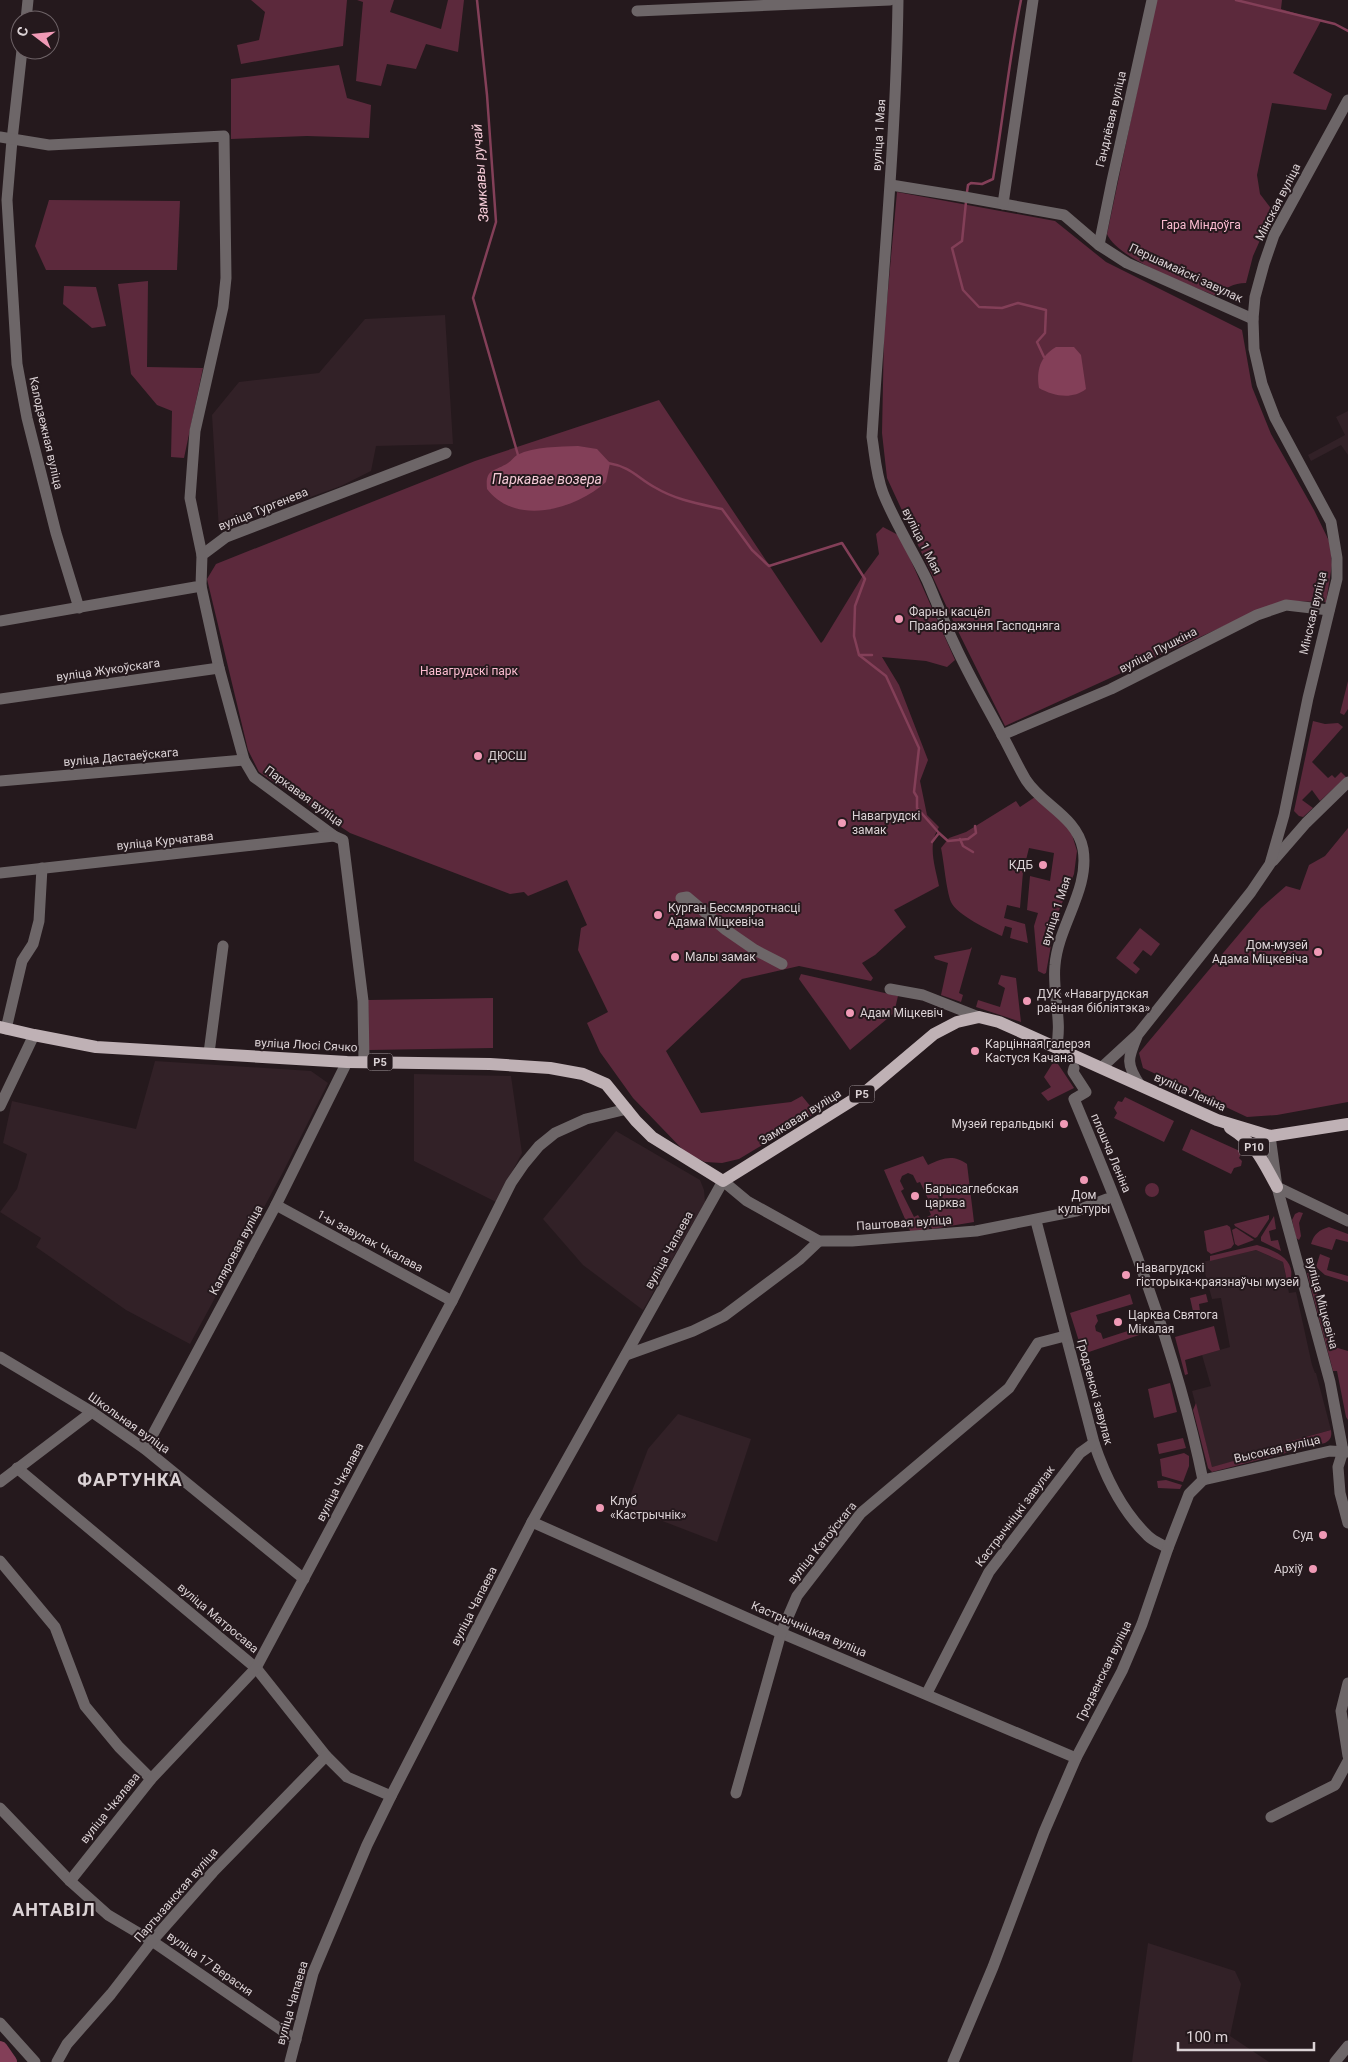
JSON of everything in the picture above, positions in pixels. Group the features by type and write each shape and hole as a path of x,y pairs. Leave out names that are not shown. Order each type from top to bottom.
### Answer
{"main road":[{"path":"979,1016 999,1022 1101,1068"},
{"name":"Замкавая вуліца","path":"723,1181 864,1093 934,1034 957,1022 979,1016"},
{"name":"вуліца Люсі Сячко","path":"3,1028 34,1036 96,1047 347,1062 490,1064 550,1068 583,1074 606,1084 652,1137 723,1181"},
{"name":"вуліца Леніна","path":"1101,1068 1217,1120 1256,1132 1271,1140"},
{"name":"Р10","path":"1217,1120 1242,1136 1257,1150 1277,1187"},
{"name":"Р10","path":"1271,1140 1284,1134 1348,1124"}],"street":[{"path":"637,11 890,0"},
{"name":"вуліца 1 Мая","path":"898,0 891,185 878,336 872,437 877,474 883,493 926,579 954,643 1028,782 1073,825 1079,836 1083,850 1080,882 1058,947 1054,983 1059,1038 1056,1048"},
{"path":"1003,204 1033,0"},
{"name":"Гандлёвая вуліца","path":"1099,245 1152,0"},
{"name":"Калодзежная вуліца","path":"20,60 6,138 7,200 17,364 20,389 56,533 79,608"},
{"name":"Мінская вуліца","path":"1101,1068 1139,1033 1246,899 1270,864 1284,814 1308,698 1337,579 1337,558 1331,522 1279,425 1262,384 1254,349 1253,319 1259,280 1274,235 1348,100"},
{"path":"0,621 201,586 202,555 190,498 194,431 224,307 226,278 224,136 49,145 6,138"},
{"name":"Першамайскі завулак","path":"891,185 1064,215 1099,245 1127,263 1253,319"},
{"name":"вуліца Тургенева","path":"202,555 226,537 446,452"},
{"path":"1337,579 1348,583"},
{"name":"Паркавая вуліца","path":"201,586 219,668 244,760 254,778 334,836 343,840 363,1001 364,1062"},
{"name":"вуліца Пушкіна","path":"1002,735 1111,689 1257,615 1286,605 1328,610"},
{"name":"вуліца Жукоўскага","path":"0,699 219,668"},
{"name":"вуліца Дастаеўскага","path":"0,781 244,760"},
{"path":"1270,864 1306,823 1348,782"},
{"path":"1284,814 1292,824 1306,823"},
{"name":"вуліца Курчатава","path":"0,873 334,836"},
{"path":"3,1028 22,961 33,944 39,921 42,868"},
{"path":"681,898 687,897 726,930 754,950 782,964"},
{"path":"209,1053 223,946"},
{"path":"890,989 923,994 979,1016"},
{"name":"Мінская вуліца","path":"1139,1033 1129,1057 1128,1065 1140,1085"},
{"path":"0,1106 34,1036"},
{"name":"Каляровая вуліца","path":"145,1450 276,1205 347,1062"},
{"name":"плошча Леніна","path":"1074,1068 1073,1072 1086,1092 1074,1099 1114,1196 1179,1378 1191,1422 1203,1480"},
{"name":"вуліца Чкалава","path":"70,1881 151,1779 256,1668 452,1301 511,1183 539,1146 555,1133 586,1119 627,1109"},
{"name":"Р10","path":"1271,1140 1277,1187"},
{"name":"Паштовая вуліца","path":"723,1181 747,1201 819,1241 852,1241 976,1231 1036,1221 1076,1211 1107,1199"},
{"name":"вуліца Чапаева","path":"290,2062 313,1974 367,1845 391,1796 532,1522 723,1181"},
{"path":"1277,1187 1348,1221"},
{"name":"вуліца Міцкевіча","path":"1277,1187 1330,1382 1346,1451"},
{"name":"1-ы завулак Чкалава","path":"276,1205 452,1301"},
{"name":"Гродзенскі завулак","path":"1036,1221 1065,1336 1101,1465 1135,1522 1150,1538 1168,1548"},
{"path":"626,1356 693,1331 724,1316 800,1259 819,1241"},
{"name":"вуліца Катоўскага","path":"736,1793 781,1632 797,1596 861,1513 1009,1388 1038,1343 1065,1336"},
{"name":"Школьная вуліца","path":"0,1358 92,1412 145,1450 304,1579"},
{"path":"0,1482 92,1412"},
{"name":"Кастрычніцкі завулак","path":"927,1693 989,1572 1080,1453 1094,1443"},
{"name":"Высокая вуліца","path":"1203,1480 1330,1451 1346,1451"},
{"path":"1346,1451 1338,1467 1340,1493 1348,1522"},
{"name":"вуліца Матросава","path":"17,1468 256,1668 326,1756 347,1778 391,1796"},
{"name":"Гродзенская вуліца","path":"953,2062 993,1967 1044,1832 1076,1758 1122,1671 1142,1624 1189,1494 1203,1480"},
{"name":"Кастрычніцкая вуліца","path":"532,1522 781,1632 1076,1758"},
{"path":"0,1562 55,1628 85,1706 119,1747 151,1779"},
{"path":"1348,1683 1341,1711 1348,1756"},
{"name":"Партызанская вуліца","path":"57,2062 67,2044 111,1994 152,1941 213,1872 326,1756"},
{"path":"1271,1817 1335,1785 1348,1761"},
{"name":"вуліца 17 Верасня","path":"0,1808 70,1881 108,1915 152,1941 296,2040"},
{"path":"0,2023 35,2062"},
{"path":"1335,2062 1348,2046"}],"shaded area":[{"path":"445,315 453,444 376,446 371,471 341,486 219,530 212,415 239,382 319,373 365,319"},
{"path":"1348,411 1348,455 1341,445 1311,461 1308,455 1345,435 1336,417"},
{"path":"155,1061 311,1071 328,1083 282,1174 190,1344 126,1310 36,1247 41,1238 0,1212 17,1189 27,1154 3,1143 12,1101 136,1129"},
{"path":"414,1074 511,1076 522,1153 496,1202 414,1161"},
{"path":"616,1131 700,1180 704,1190 705,1202 643,1310 583,1265 543,1219"},
{"path":"1256,1250 1283,1262 1289,1293 1296,1292 1312,1365 1316,1373 1331,1430 1284,1443 1284,1446 1257,1454 1257,1456 1212,1467 1192,1391 1211,1386 1202,1355 1230,1347 1221,1298 1212,1299 1202,1262"},
{"path":"678,1414 751,1439 717,1542 626,1507 648,1449"},
{"path":"1148,1943 1235,1971 1241,1984 1230,2036 1269,2062 1132,2062"}],"green space":[{"path":"251,0 347,0 343,46 241,64 237,45 259,40 265,12"},
{"path":"357,0 394,0 390,12 441,29 448,0 464,0 458,52 426,44 416,69 387,64 381,86 356,81 363,2"},
{"name":"Гара Міндоўга","path":"1156,0 1282,0 1281,9 1321,21 1293,73 1332,94 1326,110 1272,103 1257,175 1260,194 1273,211 1253,256 1246,283 1230,286 1216,296 1139,262 1113,243 1107,234"},
{"path":"339,65 347,98 371,105 369,138 307,136 231,139 231,79"},
{"path":"897,192 1055,221 1106,262 1242,330 1252,387 1271,434 1314,510 1330,543 1332,565 1326,602 1287,601 1257,611 1005,726 955,625 887,478 882,433 884,333"},
{"path":"49,200 180,201 177,270 46,270 35,246"},
{"path":"148,281 147,367 203,368 184,458 171,457 172,411 157,405 131,374 118,284"},
{"path":"64,286 96,287 106,326 92,328 63,304"},
{"name":"Навагрудскі парк","path":"659,400 821,643 862,577 879,554 876,534 883,527 900,536 955,660 947,667 926,661 882,657 899,685 928,760 920,781 927,815 939,827 933,841 933,848 939,886 894,910 906,927 875,955 862,963 873,978 871,981 799,966 742,979 666,1051 701,1113 791,1102 802,1096 816,1113 739,1159 722,1163 705,1162 686,1153 633,1098 600,1052 587,1023 608,1012 578,950 581,928 587,925 567,880 528,896 524,892 510,894 350,833 259,772 248,750 207,579 216,564 475,461"},
{"path":"1348,681 1348,709 1344,715 1340,713"},
{"path":"1313,721 1325,724 1338,723 1343,727 1312,762 1328,778 1332,775 1335,778 1341,772 1346,777 1320,801 1312,790 1302,800 1313,808 1303,817 1294,811"},
{"path":"1035,797 1070,828 1077,851 1074,874 1056,918 1046,973 1044,974 1038,971 1034,926 1038,913 1027,910 1030,876 1050,881 1054,853 1029,848 1023,872 1020,908 1007,905 1004,918 1025,924 1028,943 1010,938 1012,928 1005,926 1002,936 974,922 954,907 948,890 941,848 949,838 966,832 1016,801 1020,807"},
{"path":"1348,828 1348,1102 1277,1115 1247,1117 1143,1068 1139,1053 1261,908 1286,886 1300,890 1309,865 1325,856"},
{"path":"1140,928 1160,944 1151,956 1143,950 1133,963 1140,969 1136,974 1116,958"},
{"path":"972,947 959,993 963,995 961,1002 941,995 948,963 935,959 934,956"},
{"path":"801,974 898,996 894,1013 850,1050 799,979"},
{"path":"1001,975 1016,978 1021,1022 976,1007 978,1000 1000,1007 1005,988 998,984"},
{"path":"493,998 493,1048 369,1050 368,1000"},
{"path":"1054,1061 1056,1061 1074,1088 1048,1101 1041,1093 1051,1087 1044,1077"},
{"path":"1125,1097 1174,1121 1164,1142 1114,1118 1117,1113 1114,1108 1118,1101 1122,1102"},
{"path":"1191,1129 1242,1152 1239,1158 1242,1161 1241,1166 1234,1168 1231,1174 1182,1150"},
{"path":"923,1156 928,1165 948,1158 957,1159 967,1164 974,1222 932,1229 927,1217 931,1215 929,1210 938,1205 936,1201 930,1203 920,1182 917,1183 913,1175 908,1173 902,1176 900,1181 904,1189 901,1191 914,1217 918,1215 921,1220 924,1218 929,1229 911,1233 884,1170"},
{"path":"1152,1183 1157,1185 1159,1190 1157,1195 1152,1197 1147,1195 1145,1190 1147,1185"},
{"path":"1303,1213 1299,1223 1301,1236 1299,1240 1296,1238 1292,1220 1295,1214"},
{"path":"1269,1215 1269,1219 1255,1238 1234,1224"},
{"path":"1274,1216 1276,1229 1269,1231 1271,1241 1278,1240 1281,1251 1261,1241 1261,1237"},
{"path":"1227,1225 1230,1227 1234,1244 1231,1248 1211,1254 1207,1251 1204,1231"},
{"path":"1329,1227 1348,1234 1348,1242 1336,1239 1332,1250 1311,1244 1317,1233"},
{"path":"1236,1228 1254,1240 1238,1246 1235,1244 1232,1230"},
{"path":"1257,1245 1279,1254 1289,1264 1291,1278 1288,1286 1283,1262 1256,1250 1210,1261 1210,1256"},
{"path":"1320,1254 1330,1258 1327,1270 1348,1276 1348,1282 1325,1275 1316,1267"},
{"path":"1307,1273 1312,1274 1331,1346 1348,1351 1348,1420 1337,1371 1333,1371"},
{"path":"1130,1294 1133,1304 1096,1315 1098,1321 1095,1326 1096,1331 1101,1333 1103,1339 1140,1327 1142,1334 1083,1354 1070,1313"},
{"path":"1206,1294 1208,1302 1199,1304 1201,1318 1195,1320 1190,1298"},
{"path":"1214,1326 1220,1350 1185,1360 1188,1374 1185,1375 1175,1337"},
{"path":"1170,1383 1177,1412 1154,1418 1148,1389"},
{"path":"1196,1403 1212,1467 1284,1447 1284,1443 1331,1430 1331,1436 1329,1441 1325,1443 1212,1472 1208,1468 1193,1410"},
{"path":"1183,1438 1186,1448 1159,1454 1157,1444"},
{"path":"1184,1453 1189,1456 1189,1466 1183,1482 1162,1476 1160,1459"},
{"path":"1166,1480 1182,1485 1180,1489 1158,1488 1157,1481"}],"water":[{"path":"1056,347 1074,347 1081,355 1086,389 1075,395 1056,395 1039,388 1040,364 1046,355"},
{"name":"Паркавае возера","path":"578,446 597,449 610,463 606,482 579,500 546,510 529,511 514,508 499,501 487,489 487,477 489,474 508,463 517,455 539,448"}],"waterway":[{"name":"Замкавы ручай","path":"477,0 487,95 496,222 473,298 518,455 521,457"},
{"path":"967,192 968,185 971,183 982,184 993,179 1021,0"},
{"path":"1236,0 1335,24 1348,31"},
{"path":"966,202 962,241 952,248 963,290 979,307 1002,308 1018,303 1046,310 1045,333 1037,342 1044,357"},
{"name":"Замкавы ручай","path":"608,463 629,470 649,484 672,496 722,509 752,550 769,566 842,543 865,579 855,606 854,636 859,655 886,676 919,748 914,792 917,797 917,808 939,833 932,842"},
{"name":"Замкавы ручай","path":"859,655 872,655"},
{"path":"939,833 948,841 968,839 976,833 975,826"},
{"path":"960,839 963,846 973,852"},
{"path":"0,2049 9,2062"}],"place":[{"name":"Фарны касцёл Праабражэння Гасподняга","path":"899,619"},
{"name":"ДЮСШ","path":"478,756"},
{"name":"Навагрудскі замак","path":"842,823"},
{"name":"КДБ","path":"1043,865"},
{"name":"Курган Бессмяротнасці Адама Міцкевіча","path":"658,915"},
{"name":"Дом-музей Адама Міцкевіча","path":"1318,952"},
{"name":"Малы замак","path":"675,957"},
{"name":"ДУК «Навагрудская раённая бібліятэка»","path":"1027,1001"},
{"name":"Адам Міцкевіч","path":"850,1013"},
{"name":"Карцінная галерэя Кастуся Качана","path":"975,1051"},
{"name":"Музей геральдыкі","path":"1064,1124"},
{"name":"Дом культуры","path":"1084,1180"},
{"name":"Барысаглебская царква","path":"915,1196"},
{"name":"Навагрудскі гісторыка-краязнаўчы музей","path":"1126,1275"},
{"name":"Царква Святога Мікалая","path":"1118,1322"},
{"name":"Клуб «Кастрычнік»","path":"600,1508"},
{"name":"Суд","path":"1323,1535"},
{"name":"Архіў","path":"1313,1569"}],"district":[{"name":"ФАРТУНКА","path":"130,1480"},
{"name":"АНТАВІЛ","path":"54,1910"}]}
